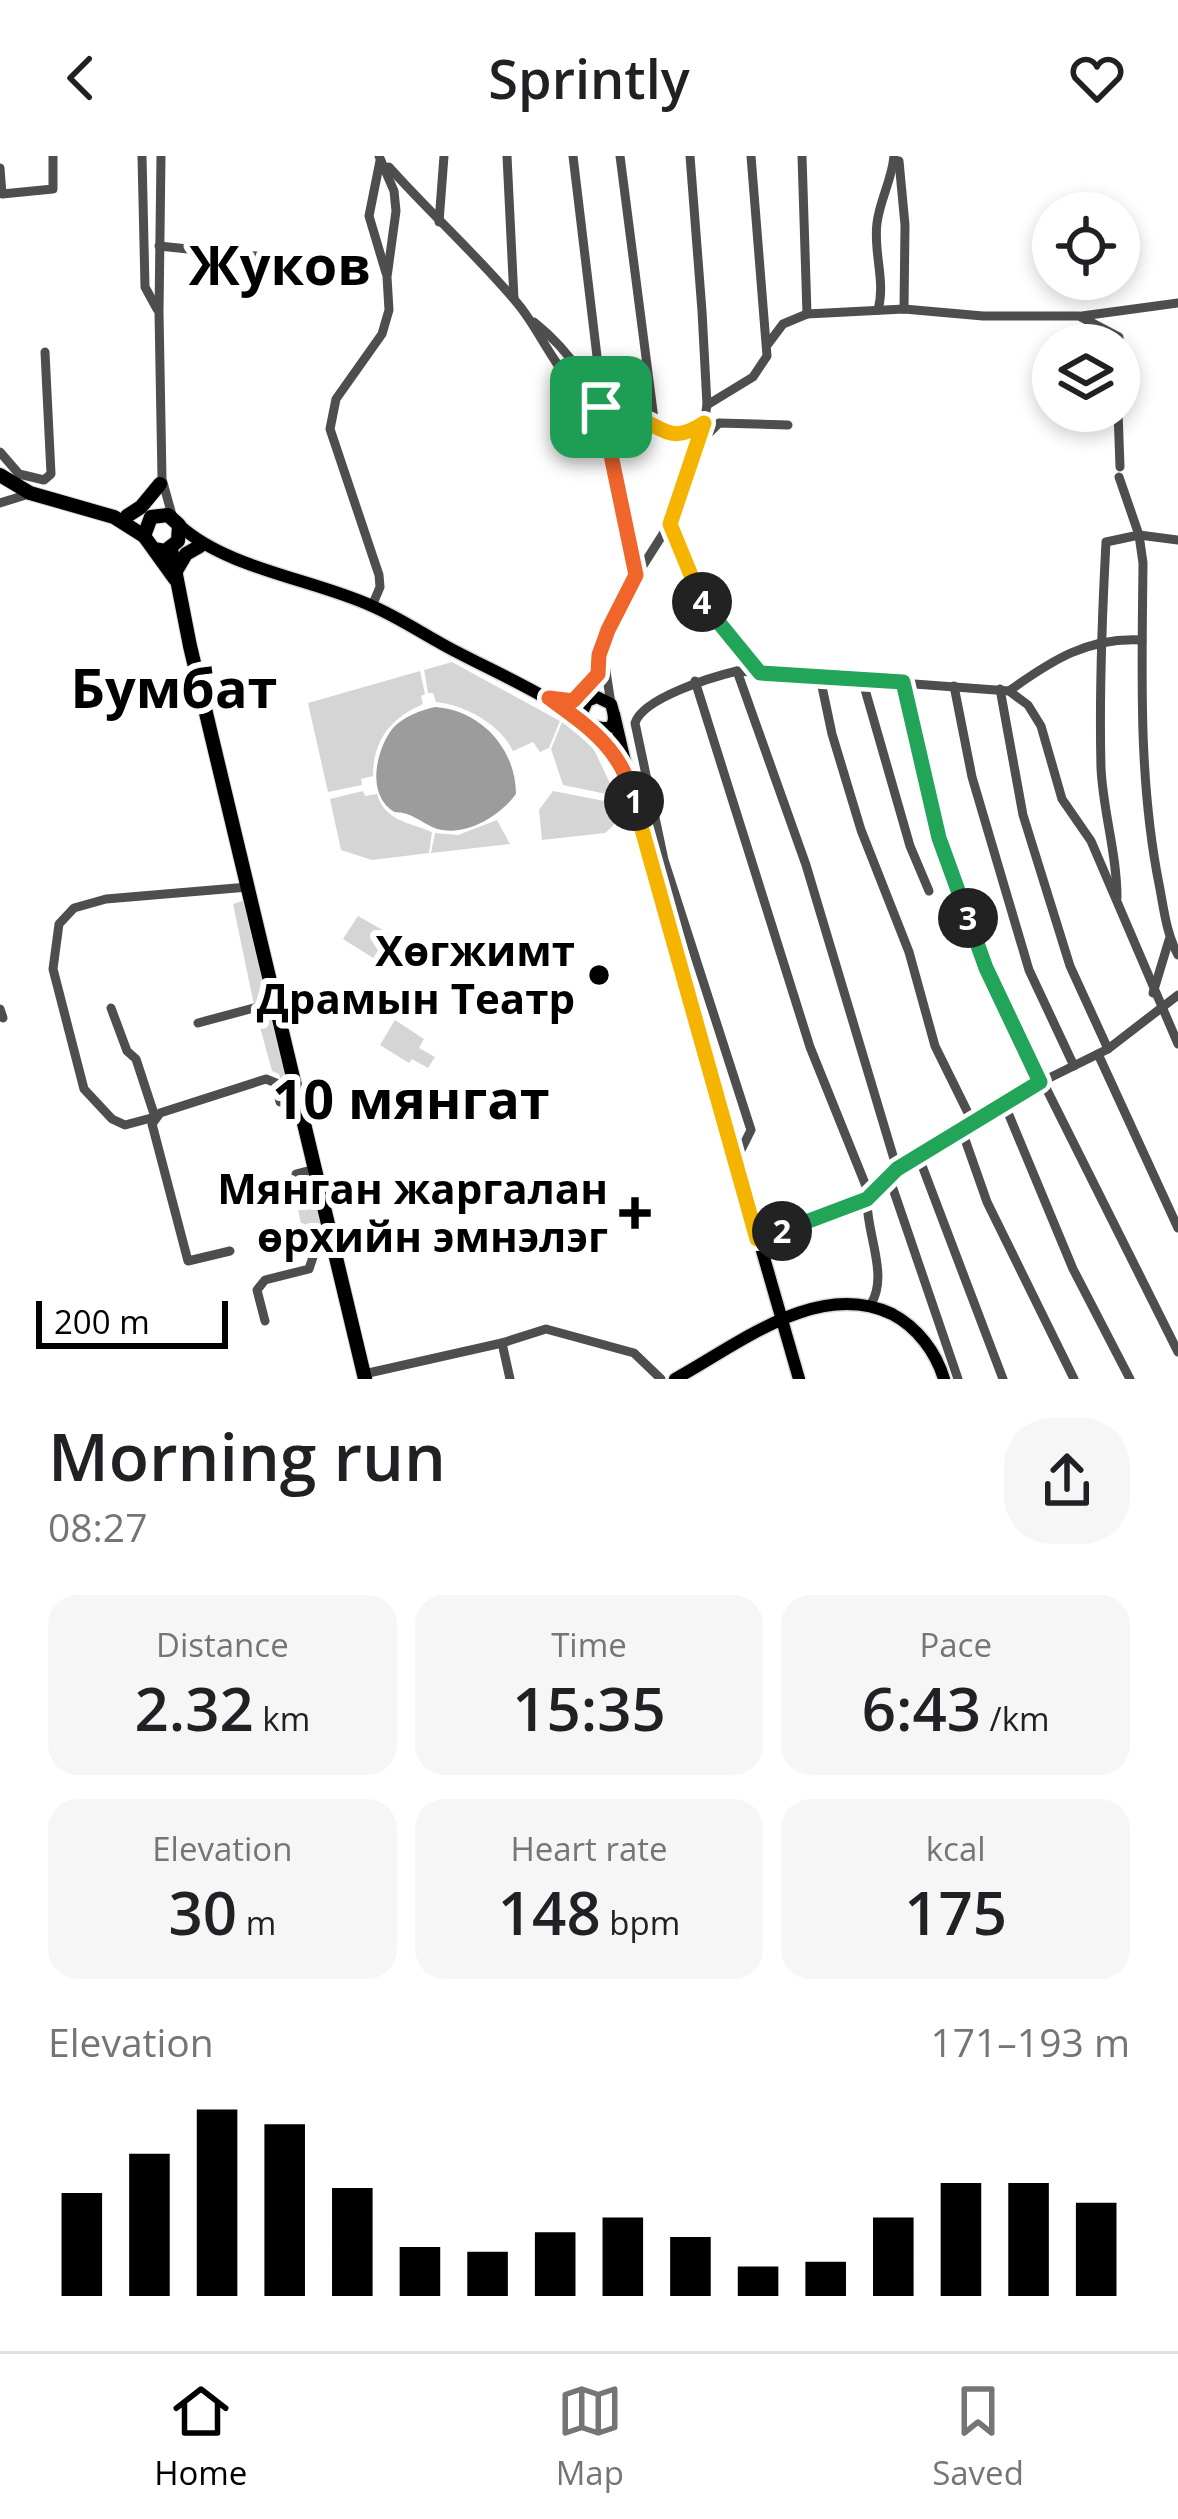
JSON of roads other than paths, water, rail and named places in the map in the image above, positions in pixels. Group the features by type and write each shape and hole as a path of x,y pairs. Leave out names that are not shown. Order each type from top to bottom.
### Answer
{"highway":[{"path":"0,475 30,494 120,516 157,536 180,536 176,521 162,514 157,536 177,577 364,1376"},
{"path":"120,516 142,507 161,482"},
{"path":"177,577 186,554 203,546"}],"main road":[{"path":"176,521 203,546"},
{"path":"157,536 203,546 372,606 549,698 588,725 606,727 613,709"},
{"path":"598,674 582,713 629,776"},
{"path":"549,698 603,697 613,709 634,802 799,1379"},
{"path":"675,1379 781,1322 828,1304 869,1307 904,1320 920,1335 944,1379"}],"street":[{"path":"0,168 2,194 53,189 53,156"},
{"path":"142,156 145,287 159,312"},
{"path":"157,536 161,156"},
{"path":"439,223 444,156"},
{"path":"507,156 514,299"},
{"path":"573,156 601,404 636,575"},
{"path":"620,156 655,427"},
{"path":"690,156 707,405 695,458"},
{"path":"707,405 753,377 767,356 751,156"},
{"path":"802,156 807,314"},
{"path":"878,310 883,292 876,227 896,156"},
{"path":"896,156 905,225 904,309"},
{"path":"379,157 530,319 556,340 601,404 669,435 680,436 704,423"},
{"path":"372,606 380,575 330,429 336,399 382,334 389,310 387,277 396,211 394,191 379,157"},
{"path":"379,157 369,215 387,277"},
{"path":"159,247 323,263"},
{"path":"768,344 783,324 807,314 904,309 983,316 1079,316 1178,303"},
{"path":"1079,316 1094,324"},
{"path":"0,452 23,476 44,480 51,474 45,352"},
{"path":"607,430 648,394"},
{"path":"598,674 604,640 636,575 670,524 707,433 719,423 788,425"},
{"path":"1118,432 1119,472 1139,535 1142,740 1153,852 1170,939 1178,955"},
{"path":"161,482 176,521"},
{"path":"0,503 30,494"},
{"path":"670,524 689,579 707,612 760,673"},
{"path":"1117,903 1117,858 1101,774 1106,542 1139,535 1178,540"},
{"path":"604,640 613,709"},
{"path":"1005,690 1059,655 1101,640 1142,640"},
{"path":"737,671 806,866 893,1173 958,1379"},
{"path":"734,1162 751,1130 664,860 636,716 695,682 737,671 820,676 1005,690 1028,705 1041,726 1062,799 1091,841 1178,1044"},
{"path":"820,676 861,830 909,952 935,1046 972,1121"},
{"path":"862,679 910,846 928,891"},
{"path":"695,682 810,1048 866,1199 879,1279 869,1307"},
{"path":"903,682 939,838 986,968 1178,1352"},
{"path":"954,686 973,777 1023,951 1074,1066"},
{"path":"1005,690 1023,815 1070,966 1178,1228"},
{"path":"634,802 650,796"},
{"path":"248,887 106,898 74,908 62,917 53,969 84,1089 112,1119 125,1125 266,1079 276,1083 276,1103 299,1098"},
{"path":"1154,993 1170,939"},
{"path":"757,1239 866,1199 919,1155 1004,1102 1103,1052 1178,995"},
{"path":"198,1023 276,1002"},
{"path":"111,1008 127,1051 136,1059 155,1117 152,1124 188,1261 230,1251"},
{"path":"1004,1102 1072,1269 1130,1379"},
{"path":"961,1128 987,1202 1072,1378"},
{"path":"919,1155 1004,1379"},
{"path":"296,1174 315,1169"},
{"path":"312,1244 332,1235"},
{"path":"279,1240 296,1236 312,1244"},
{"path":"265,1321 257,1290 265,1280 309,1269 312,1244"},
{"path":"828,1304 833,1322"},
{"path":"364,1376 546,1329 634,1353 661,1379"},
{"path":"340,1345 356,1341"},
{"path":"502,1343 510,1379"},
{"path":"412,1364 416,1379"}],"place":[{"name":"Хөгжимт Драмын Театр","path":"599,975"},
{"name":"Мянган жаргалан өрхийн эмнэлэг","path":"635,1213"}],"district":[{"name":"Жуков","path":"280,266"},
{"name":"Бумбат","path":"174,689"},
{"name":"10 мянгат","path":"411,1100"}]}
